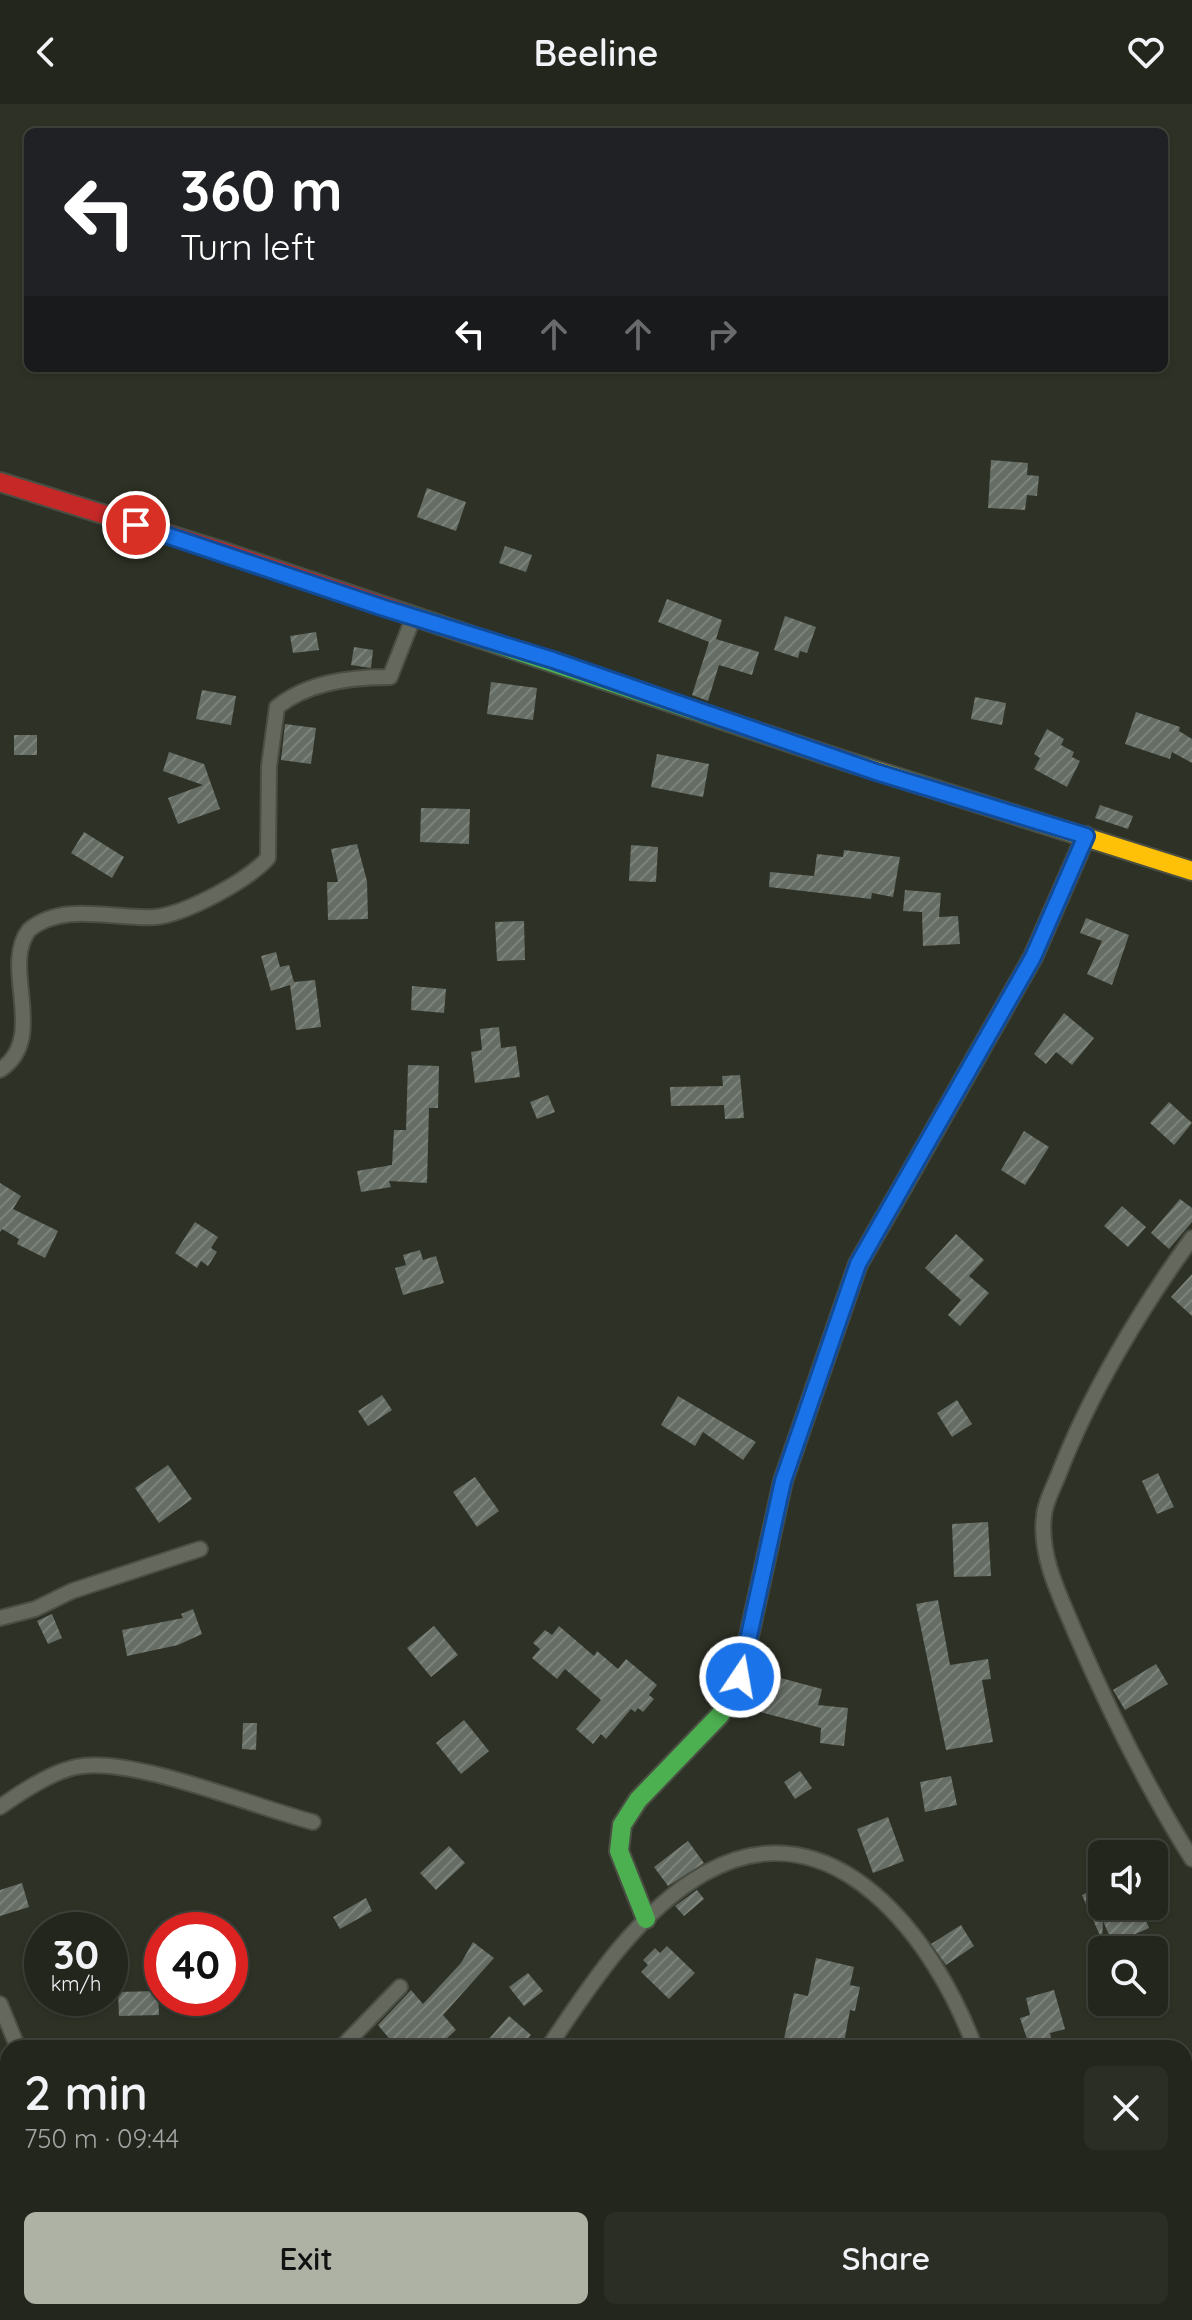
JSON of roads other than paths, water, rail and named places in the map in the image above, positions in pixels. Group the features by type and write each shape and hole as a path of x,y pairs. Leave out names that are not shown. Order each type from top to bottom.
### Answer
{"street":[{"path":"0,482 633,687 876,772 1192,871"},
{"path":"0,1070 12,1063 21,1037 12,957 28,930 60,915 171,915 254,874 268,858 269,766 277,707 293,694 354,677 390,677 414,616"},
{"path":"646,1919 619,1851 622,1825 638,1800 688,1753 720,1715 740,1677 783,1481 858,1264 1033,957 1086,836"},
{"path":"1192,1238 1162,1279 1069,1448 1044,1514 1044,1547 1100,1689 1148,1789 1192,1859"},
{"path":"0,1618 35,1609 72,1591 200,1549"},
{"path":"0,1807 74,1767 106,1764 143,1771 313,1822"},
{"path":"553,2040 573,2010 646,1919 705,1873 746,1857 792,1852 833,1865 883,1899 918,1943 964,2019 972,2040"},
{"path":"349,2040 400,1987"},
{"path":"0,2004 15,2040"}]}
